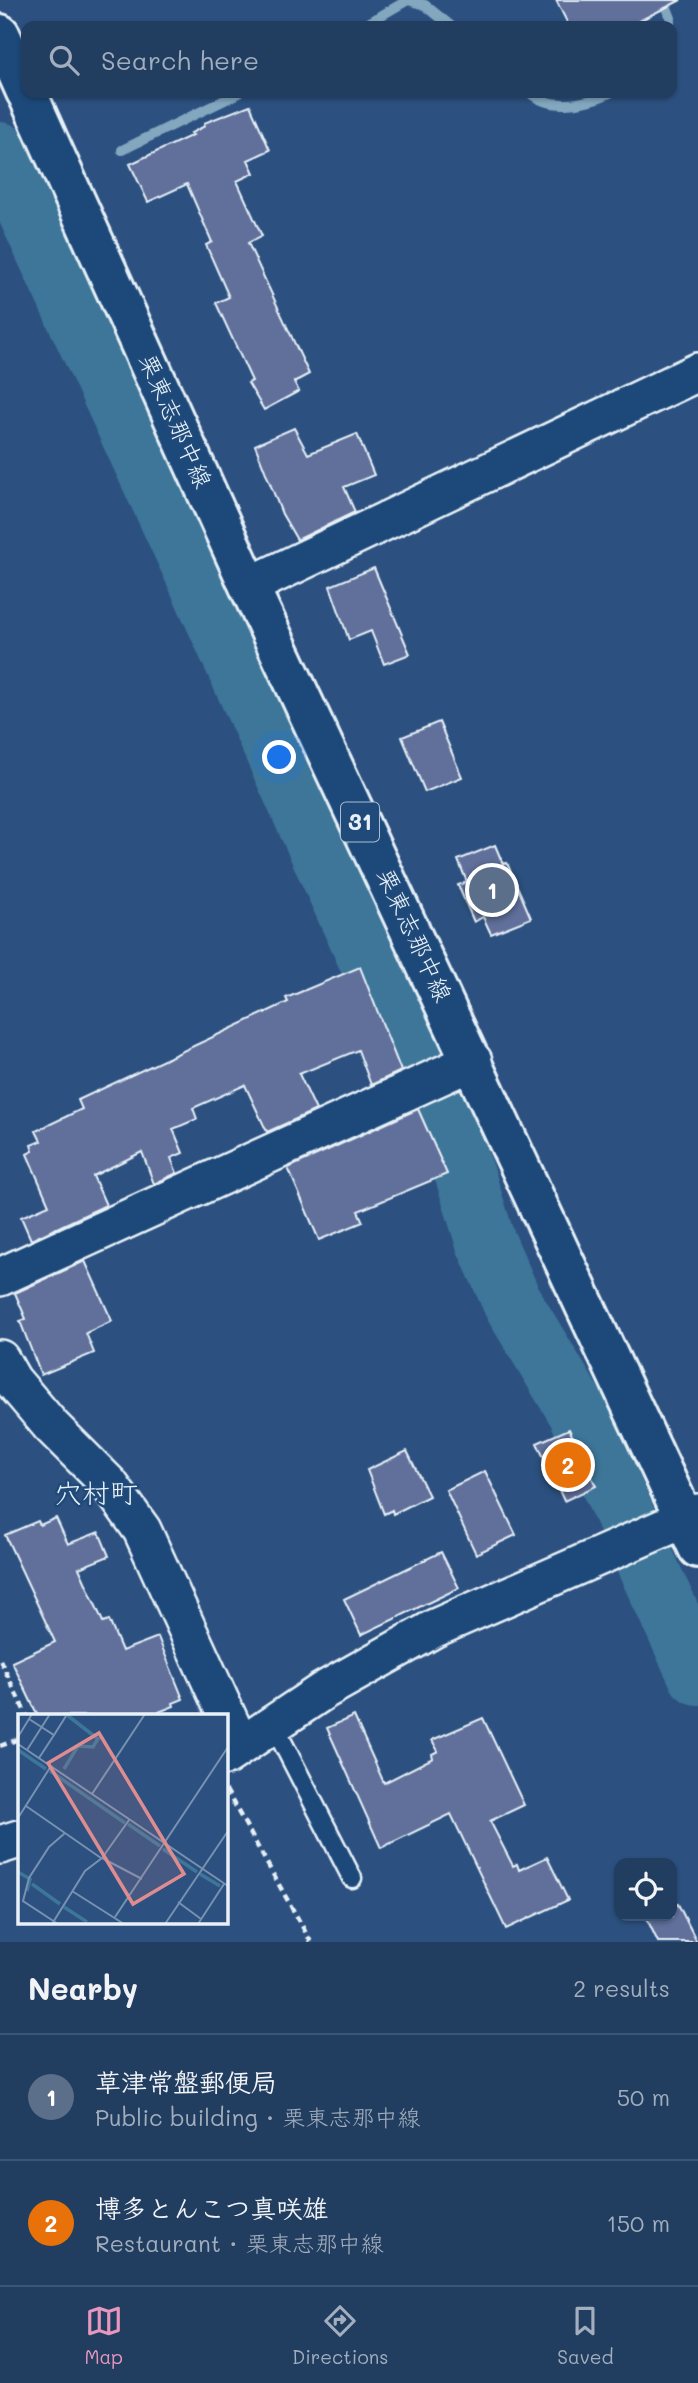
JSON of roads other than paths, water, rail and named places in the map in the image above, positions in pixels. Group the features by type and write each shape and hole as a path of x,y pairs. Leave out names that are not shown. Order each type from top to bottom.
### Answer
{"main road":[{"name":"栗東志那中線","path":"2,42 21,82"},
{"name":"栗東志那中線","path":"29,98 249,586 693,1527"}],"street":[{"path":"249,586 698,372"},
{"path":"0,1277 473,1061"},
{"path":"0,1359 12,1380 51,1426 109,1484 142,1530 218,1714"},
{"path":"233,1750 323,1691 435,1628 693,1527"},
{"path":"0,1845 18,1839"}],"lane":[{"path":"273,1724 352,1878"}],"waterway":[{"path":"408,0 425,5 445,21"},
{"path":"372,21 408,0"},
{"path":"664,0 670,21"},
{"path":"122,150 229,98"},
{"path":"537,98 558,104 580,103 596,98"},
{"path":"0,152 196,576 416,1066"},
{"path":"433,1096 465,1175 485,1240 513,1304 578,1412 625,1516"},
{"path":"645,1561 698,1675"}],"place":[{"name":"草津常盤郵便局","path":"492,890"},
{"name":"博多とんこつ真咲雄","path":"568,1465"}],"district":[{"name":"穴村町","path":"96,1493"}]}
